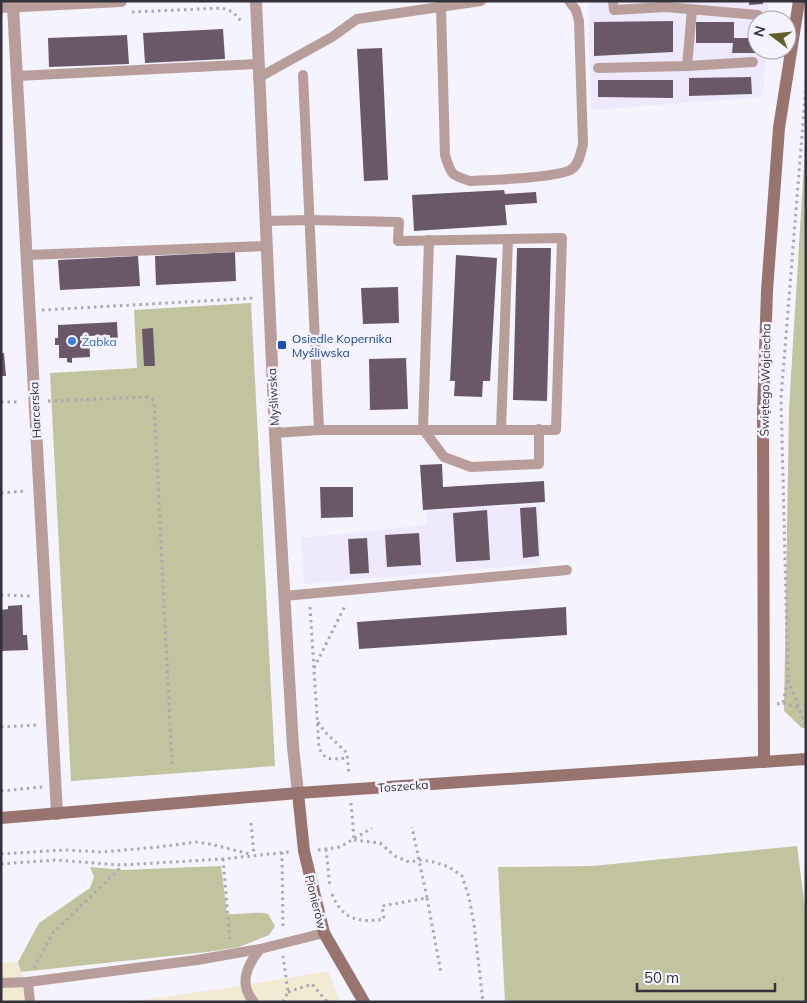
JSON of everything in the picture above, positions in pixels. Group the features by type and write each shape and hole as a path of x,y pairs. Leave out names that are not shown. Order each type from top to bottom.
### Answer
{"main road":[{"name":"Świętego Wojciecha","path":"764,762 763,412 767,291 779,128 799,1"},
{"name":"Toszecka","path":"1,818 298,793 806,759"},
{"name":"Pionierów","path":"298,793 304,851 324,933 364,1002"}],"street":[{"path":"7,7 121,1"},
{"name":"Myśliwska","path":"256,1 274,433 293,747 298,793"},
{"name":"Harcerska","path":"7,7 18,76 38,490 57,814"}],"lane":[{"path":"258,78 332,37 357,19 481,1"},
{"path":"441,7 445,155 450,172 470,181 558,174 572,169 580,157 583,144 579,21 576,10 569,1"},
{"path":"614,1 614,10 666,8 747,14"},
{"path":"688,66 692,10"},
{"path":"598,68 753,62"},
{"path":"18,76 258,64"},
{"path":"303,75 319,430"},
{"path":"265,222 309,220 399,222 398,241 562,238 556,430 319,430 274,433"},
{"path":"501,429 508,239"},
{"path":"429,240 422,430 444,457 471,467 538,464 539,430"},
{"path":"27,255 266,246"},
{"path":"284,596 568,570"},
{"path":"1,983 23,982 231,955 324,933"},
{"path":"254,1002 247,990 246,980 248,964 260,949"},
{"path":"23,982 30,1002"}],"path":[{"path":"783,704 788,679 781,398 806,85"},
{"path":"29,310 268,298"},
{"path":"44,401 148,397 154,401 172,766"},
{"path":"1,402 19,401"},
{"path":"1,493 38,490"},
{"path":"309,594 318,740 322,754 330,759 348,758"},
{"path":"1,595 44,595"},
{"path":"314,668 350,597"},
{"path":"788,679 806,726"},
{"path":"777,704 799,708"},
{"path":"317,721 347,754 348,764"},
{"path":"1,727 51,724"},
{"path":"1,791 55,785"},
{"path":"251,823 254,855"},
{"path":"412,827 441,973"},
{"path":"372,828 340,847 326,849 333,897 340,909 347,915 360,920 384,919 382,906 427,898"},
{"path":"354,840 380,843 395,856 409,862 434,862 449,867 462,876 466,885 474,924 483,1002"},
{"path":"1,854 64,850 103,852 158,848 196,842 254,855"},
{"path":"1,864 55,860 122,865 223,859 282,852 282,944 288,992 283,1002"},
{"path":"223,859 231,955"},
{"path":"23,982 53,933 122,865"},
{"path":"288,992 312,984 327,1002"}],"shaded area":[{"path":"588,1 769,1 769,10 747,10 747,60 765,60 763,97 591,110"},
{"path":"540,504 541,564 304,584 301,538 427,525 426,510"},
{"path":"18,962 31,1002 1,1002 1,963"},
{"path":"328,971 340,1002 128,1002 233,987"}],"green space":[{"path":"806,131 806,728 802,728 784,711 789,409"},
{"path":"251,303 275,766 71,781 50,373 137,368 134,310"},
{"path":"797,846 806,916 806,1002 505,1002 498,867 592,866"},
{"path":"221,866 227,914 268,914 275,926 269,935 239,947 207,952 21,972 18,962 39,923 90,888 94,877 90,867 124,870"}],"building":[{"path":"749,1 763,1 763,4 749,5"},
{"path":"673,21 673,52 594,56 594,22"},
{"path":"696,22 734,22 734,38 747,38 747,53 732,53 733,43 696,43"},
{"path":"223,29 225,59 145,63 143,33"},
{"path":"127,35 129,64 49,67 48,38"},
{"path":"382,48 388,180 364,181 357,49"},
{"path":"751,77 752,94 689,96 689,78"},
{"path":"598,80 673,80 673,98 598,97"},
{"path":"504,190 505,194 536,192 537,203 505,205 507,225 414,231 412,195"},
{"path":"517,248 551,248 547,401 513,400"},
{"path":"235,252 236,281 156,285 155,256"},
{"path":"456,255 497,258 490,381 483,381 482,397 454,396 455,381 450,381"},
{"path":"138,256 140,286 60,290 58,260"},
{"path":"398,287 399,323 363,324 361,288"},
{"name":"Żabka","path":"117,322 118,343 110,343 110,335 89,336 90,357 72,358 72,363 67,362 67,358 59,358 59,345 55,345 55,338 58,338 58,325"},
{"path":"153,328 155,366 144,366 142,329"},
{"path":"1,353 4,353 6,376 1,376"},
{"path":"406,358 408,409 370,410 369,359"},
{"path":"442,464 443,487 544,481 545,502 423,510 420,465"},
{"path":"320,487 353,487 353,517 321,518"},
{"path":"536,507 539,556 523,558 520,508"},
{"path":"487,510 490,560 456,562 453,513"},
{"path":"419,533 421,565 387,567 385,535"},
{"path":"367,538 369,573 350,574 348,539"},
{"path":"22,605 23,635 27,635 28,650 1,651 1,610 8,609 8,606"},
{"path":"566,607 567,635 359,649 357,622"}],"place":[{"name":"Żabka","path":"72,341"},
{"name":"Osiedle Kopernika Myśliwska","path":"282,345"}]}
